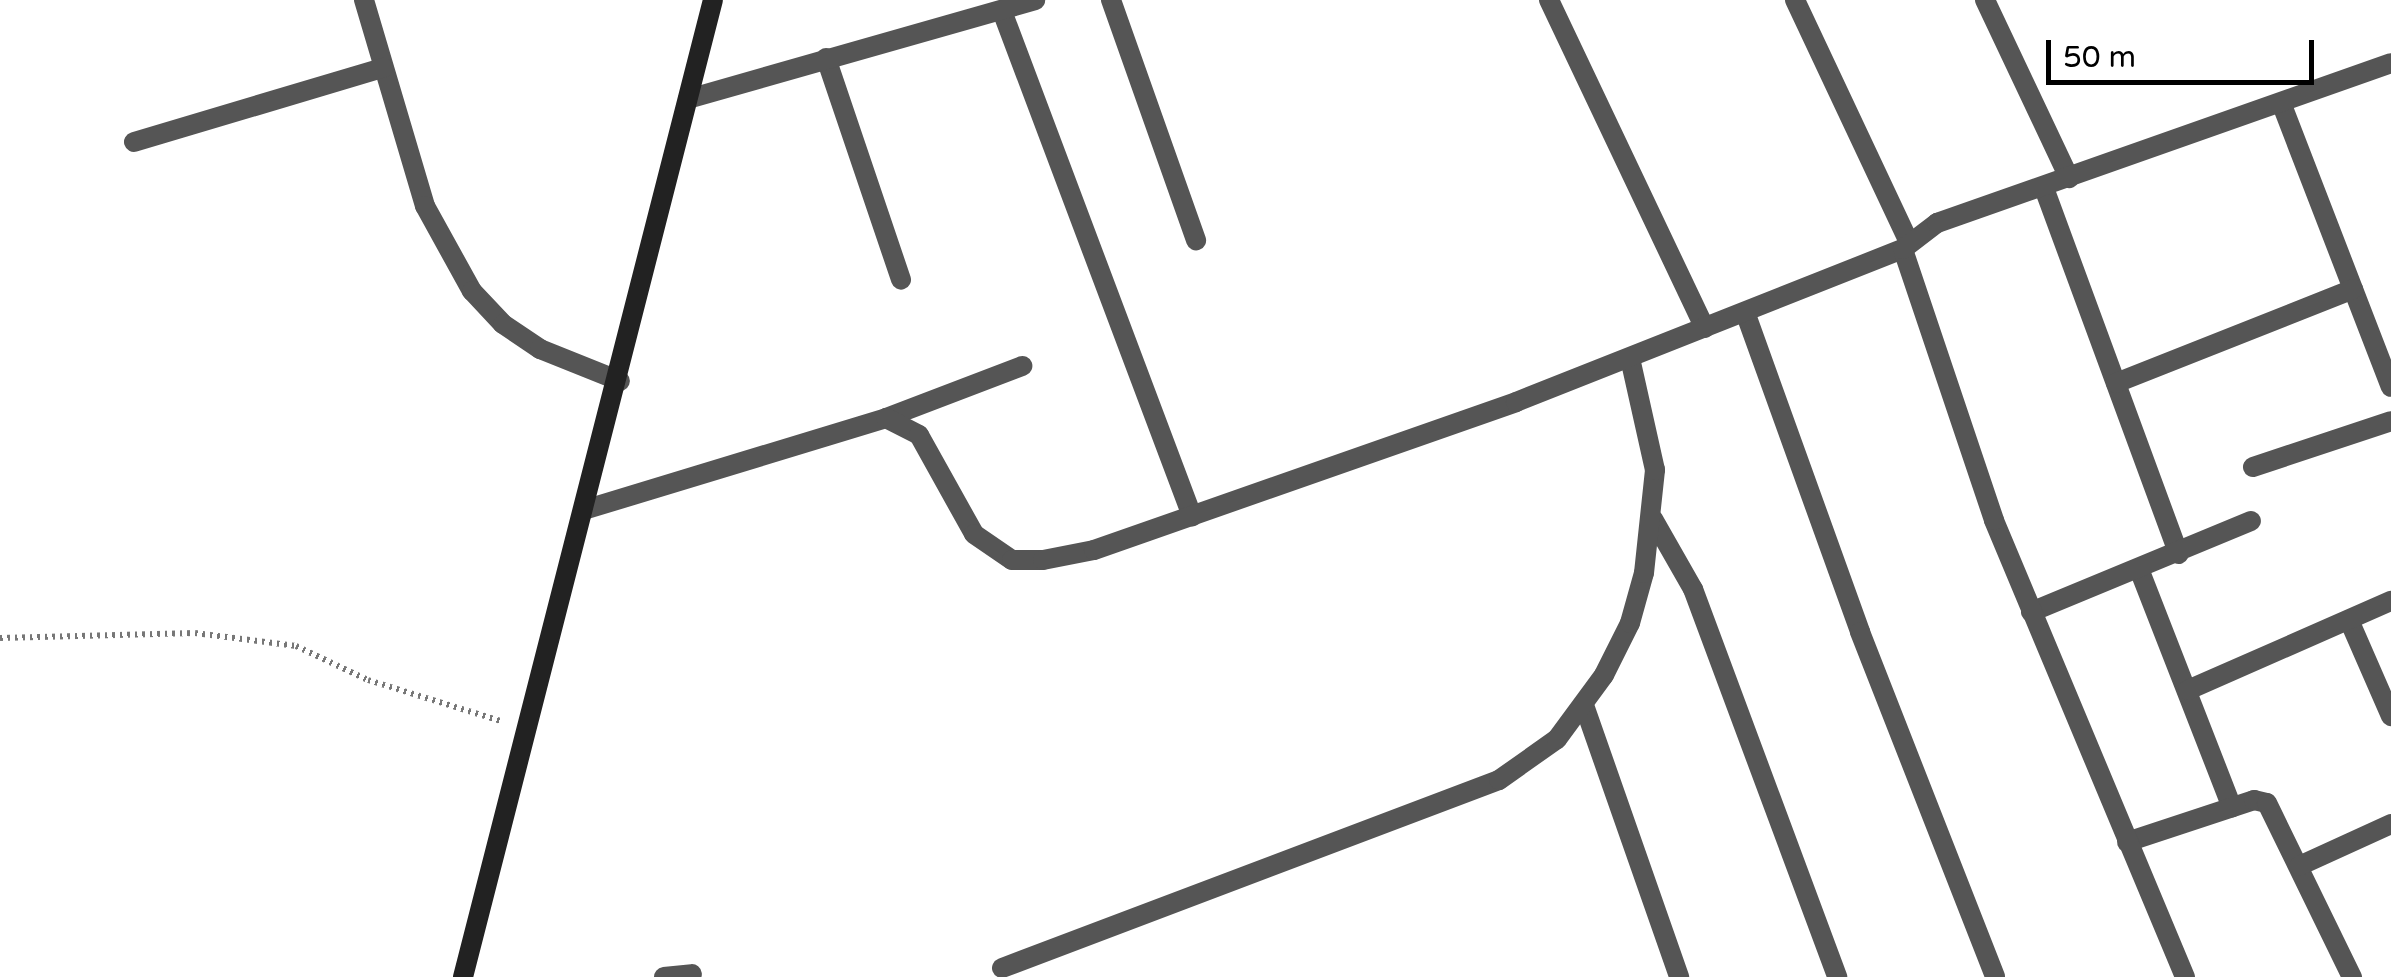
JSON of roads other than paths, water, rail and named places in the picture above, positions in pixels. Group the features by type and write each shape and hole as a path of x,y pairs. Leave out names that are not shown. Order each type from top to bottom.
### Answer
{"main road":[{"path":"463,977 620,381 713,0"}],"street":[{"path":"364,0 425,206 472,291 502,324 540,350 620,381"},
{"path":"688,99 1035,0"},
{"path":"1111,0 1196,240"},
{"path":"1549,0 1705,328"},
{"path":"1795,0 1906,245 1907,274 2030,612 2185,977"},
{"path":"1985,0 2070,178"},
{"path":"1002,11 1192,516"},
{"path":"826,58 902,280"},
{"path":"886,418 919,434 974,534 1012,560 1094,550 1630,358 1906,245 1937,223 2391,63"},
{"path":"134,142 384,68"},
{"path":"2282,104 2391,387"},
{"path":"2044,188 2179,554"},
{"path":"2116,383 2353,289"},
{"path":"1745,312 1995,977"},
{"path":"1002,968 1498,780 1558,739 1585,708 1630,623 1652,519 1655,470 1630,358"},
{"path":"587,509 886,418 1022,366"},
{"path":"2253,466 2391,421"},
{"path":"1652,519 1700,605 1837,977"},
{"path":"2030,612 2179,554 2251,520"},
{"path":"2139,570 2232,808"},
{"path":"2188,690 2391,601"},
{"path":"2349,620 2391,716"},
{"path":"1585,708 1678,977"},
{"path":"2127,842 2232,808 2267,803 2352,977"},
{"path":"2299,866 2391,824"},
{"path":"664,977 692,974"}]}
